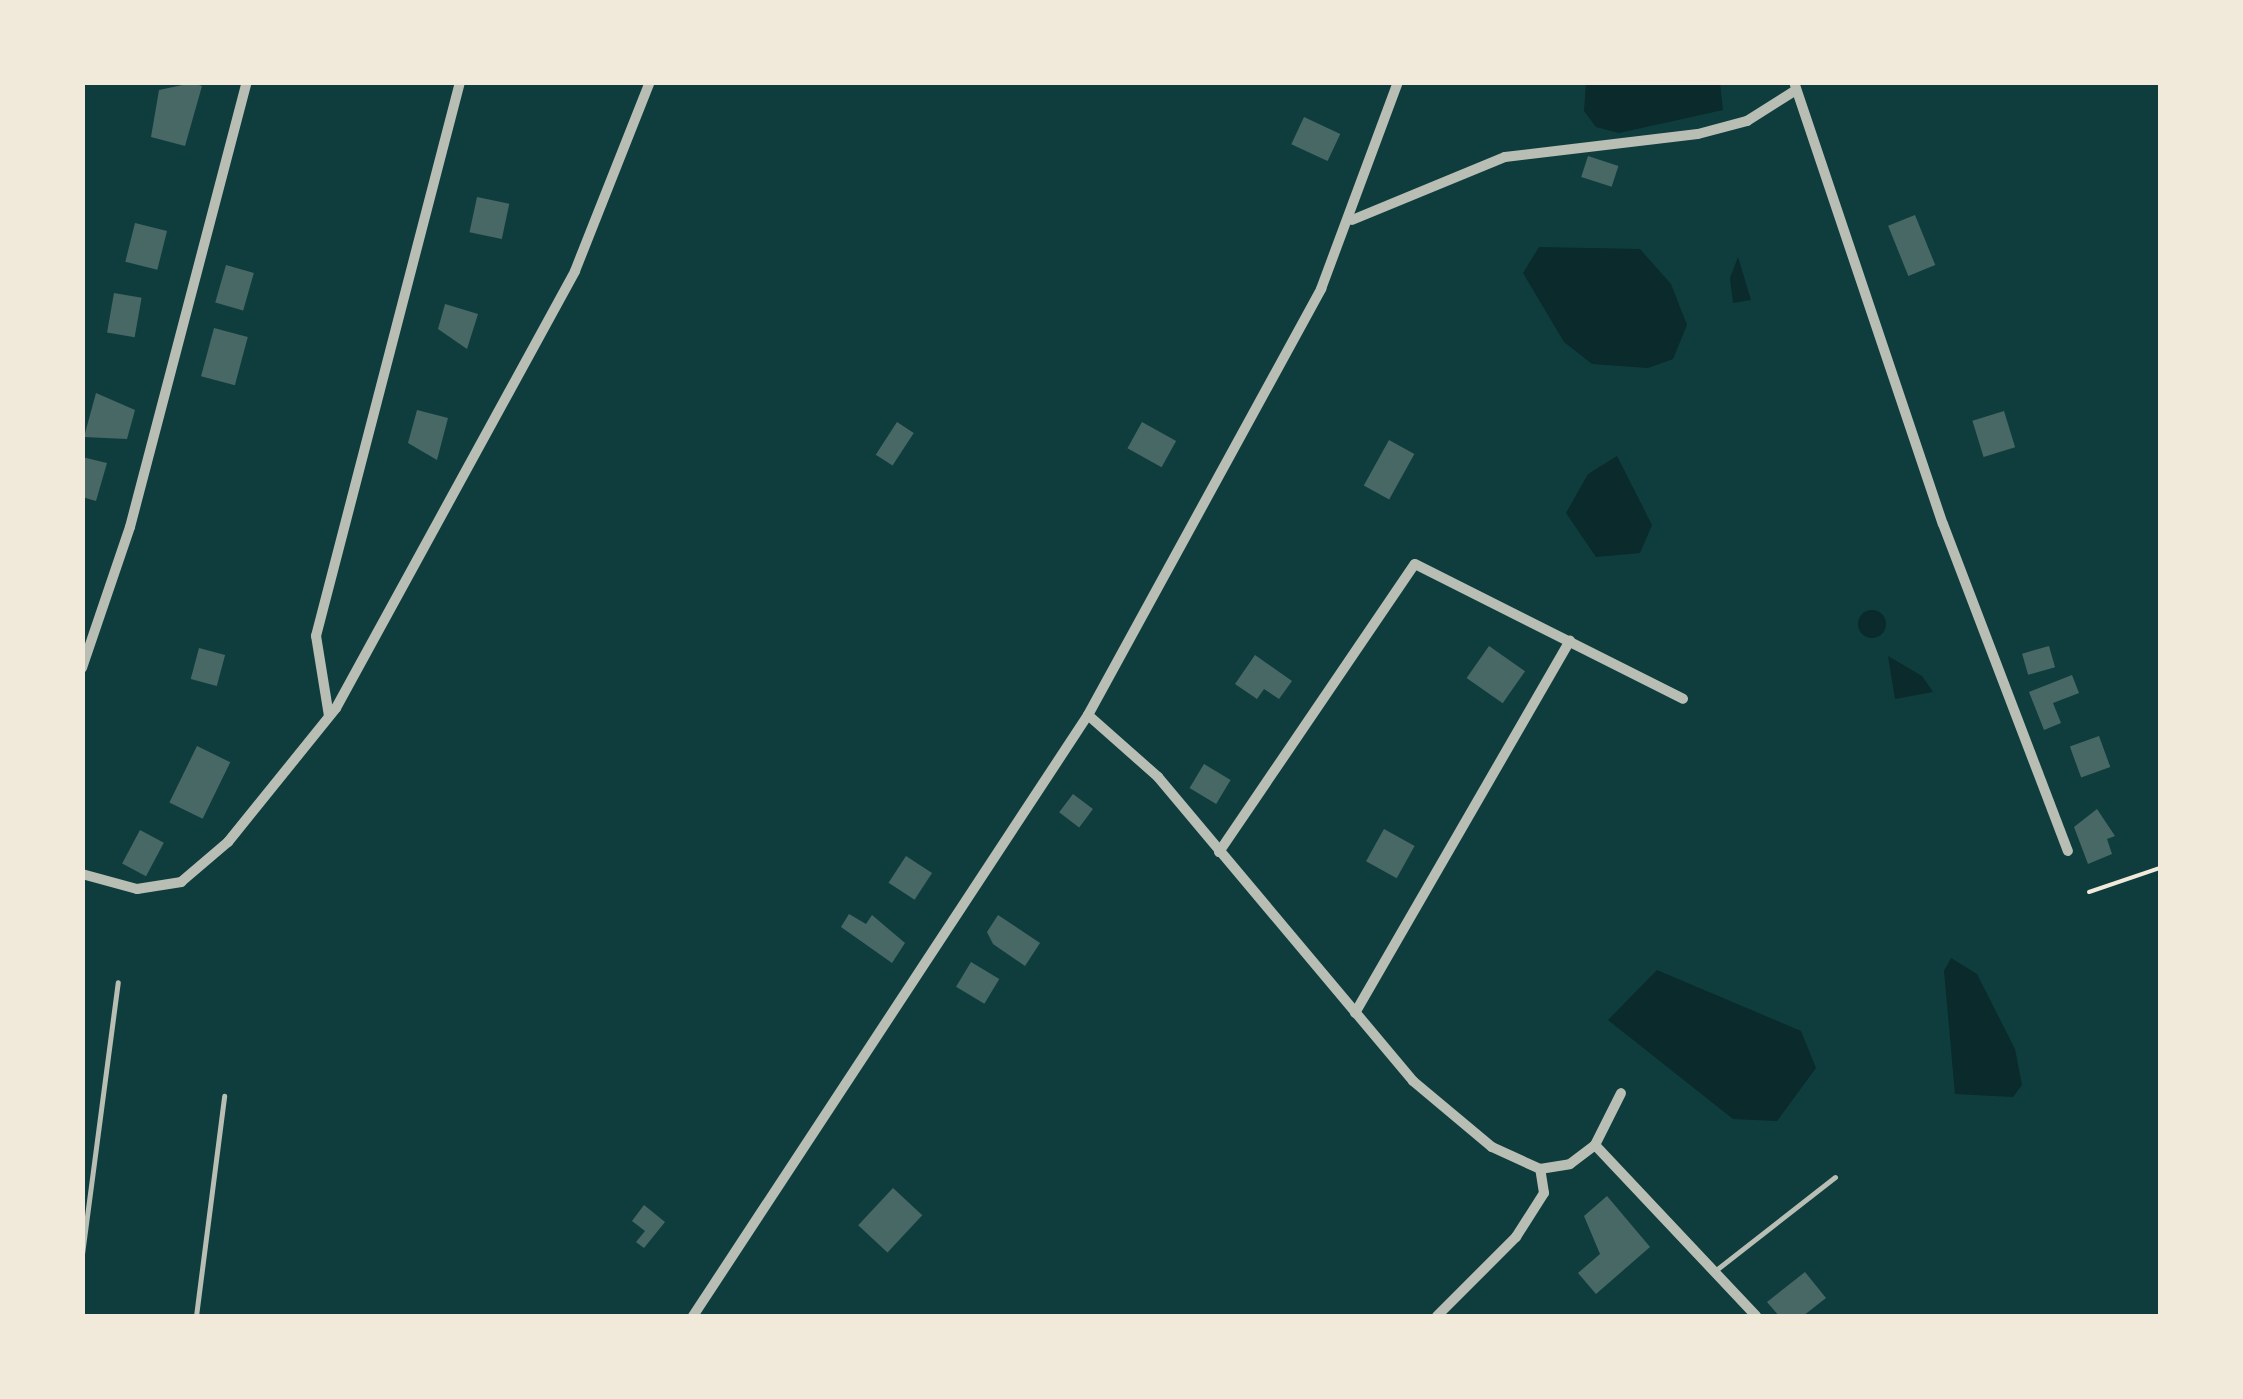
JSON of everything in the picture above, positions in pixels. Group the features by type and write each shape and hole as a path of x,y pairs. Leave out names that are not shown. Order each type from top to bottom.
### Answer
{"street":[{"path":"82,668 130,527 246,82"},
{"path":"328,716 316,636 460,82"},
{"path":"82,874 137,889 181,882 228,842 328,716 430,548 575,270 650,82"},
{"path":"693,1316 1088,716 1352,220 1398,82"},
{"path":"1352,220 1505,157 1698,134 1746,121 1795,86 1942,524 2068,851"},
{"path":"1218,852 1404,568 1415,564 1683,699"},
{"path":"1355,1013 1570,641"},
{"path":"1088,716 1158,778 1413,1081 1492,1146 1540,1169"},
{"path":"1540,1169 1595,1144 1621,1093"},
{"path":"1595,1144 1756,1316"},
{"path":"1437,1316 1516,1237 1544,1193 1540,1169"}],"lane":[{"path":"82,1254 118,982"},
{"path":"196,1316 224,1096"},
{"path":"1716,1270 1835,1177"}],"path":[{"path":"2089,892 2160,868"}],"water":[{"path":"1586,83 1720,83 1723,110 1619,133 1596,127 1584,111"},
{"path":"1539,247 1640,249 1671,284 1687,325 1673,359 1648,368 1592,364 1564,342 1523,273"},
{"path":"1738,257 1751,300 1733,303 1730,278"},
{"path":"1617,456 1652,525 1640,553 1596,557 1566,513 1588,474"},
{"path":"1872,610 1882,614 1886,624 1882,634 1872,638 1862,634 1858,624 1862,614"},
{"path":"1888,656 1922,676 1933,692 1895,699"},
{"path":"1951,958 1977,974 2015,1049 2022,1085 2013,1097 1955,1094 1944,971"},
{"path":"1657,970 1801,1031 1816,1068 1777,1121 1733,1119 1608,1020"}],"building":[{"path":"192,83 202,86 185,146 151,137 159,90"},
{"path":"1304,117 1340,134 1328,161 1291,144"},
{"path":"1588,156 1618,166 1612,187 1581,177"},
{"path":"477,197 509,204 502,239 470,232"},
{"path":"1915,215 1935,265 1908,276 1888,226"},
{"path":"135,223 167,231 157,270 125,262"},
{"path":"226,265 254,273 243,310 215,302"},
{"path":"114,293 142,298 135,337 107,332"},
{"path":"445,304 478,314 467,349 438,329"},
{"path":"214,328 248,337 235,385 201,376"},
{"path":"96,393 135,410 127,439 84,437"},
{"path":"417,410 448,418 437,460 408,443"},
{"path":"2004,411 2015,447 1984,457 1972,421"},
{"path":"897,422 914,433 893,466 876,455"},
{"path":"1142,422 1176,441 1162,467 1127,448"},
{"path":"1389,440 1414,454 1389,500 1364,485"},
{"path":"82,457 107,463 96,501 82,497"},
{"path":"1489,646 1525,671 1503,703 1467,678"},
{"path":"2049,646 2055,667 2028,675 2022,654"},
{"path":"199,648 225,655 217,686 191,679"},
{"path":"1255,655 1292,681 1279,699 1264,689 1257,699 1235,684"},
{"path":"2072,675 2079,693 2053,703 2061,723 2044,730 2029,692"},
{"path":"2099,736 2110,767 2081,778 2070,747"},
{"path":"197,746 230,762 203,819 169,803"},
{"path":"1204,764 1231,780 1216,804 1190,788"},
{"path":"1073,794 1093,809 1079,827 1059,812"},
{"path":"2097,809 2115,836 2107,839 2112,854 2088,864 2074,827"},
{"path":"1384,829 1415,846 1397,878 1366,861"},
{"path":"140,830 164,843 146,876 122,864"},
{"path":"906,856 932,873 915,900 889,883"},
{"path":"849,914 866,924 872,915 905,943 892,963 841,927"},
{"path":"998,915 1040,943 1025,966 993,944 987,932"},
{"path":"971,962 999,979 984,1004 956,987"},
{"path":"893,1188 922,1215 887,1253 858,1225"},
{"path":"1607,1196 1650,1247 1596,1294 1578,1273 1600,1254 1584,1216"},
{"path":"644,1205 665,1222 644,1248 636,1242 645,1231 632,1221"},
{"path":"1805,1272 1826,1298 1803,1316 1779,1316 1767,1302"}]}
